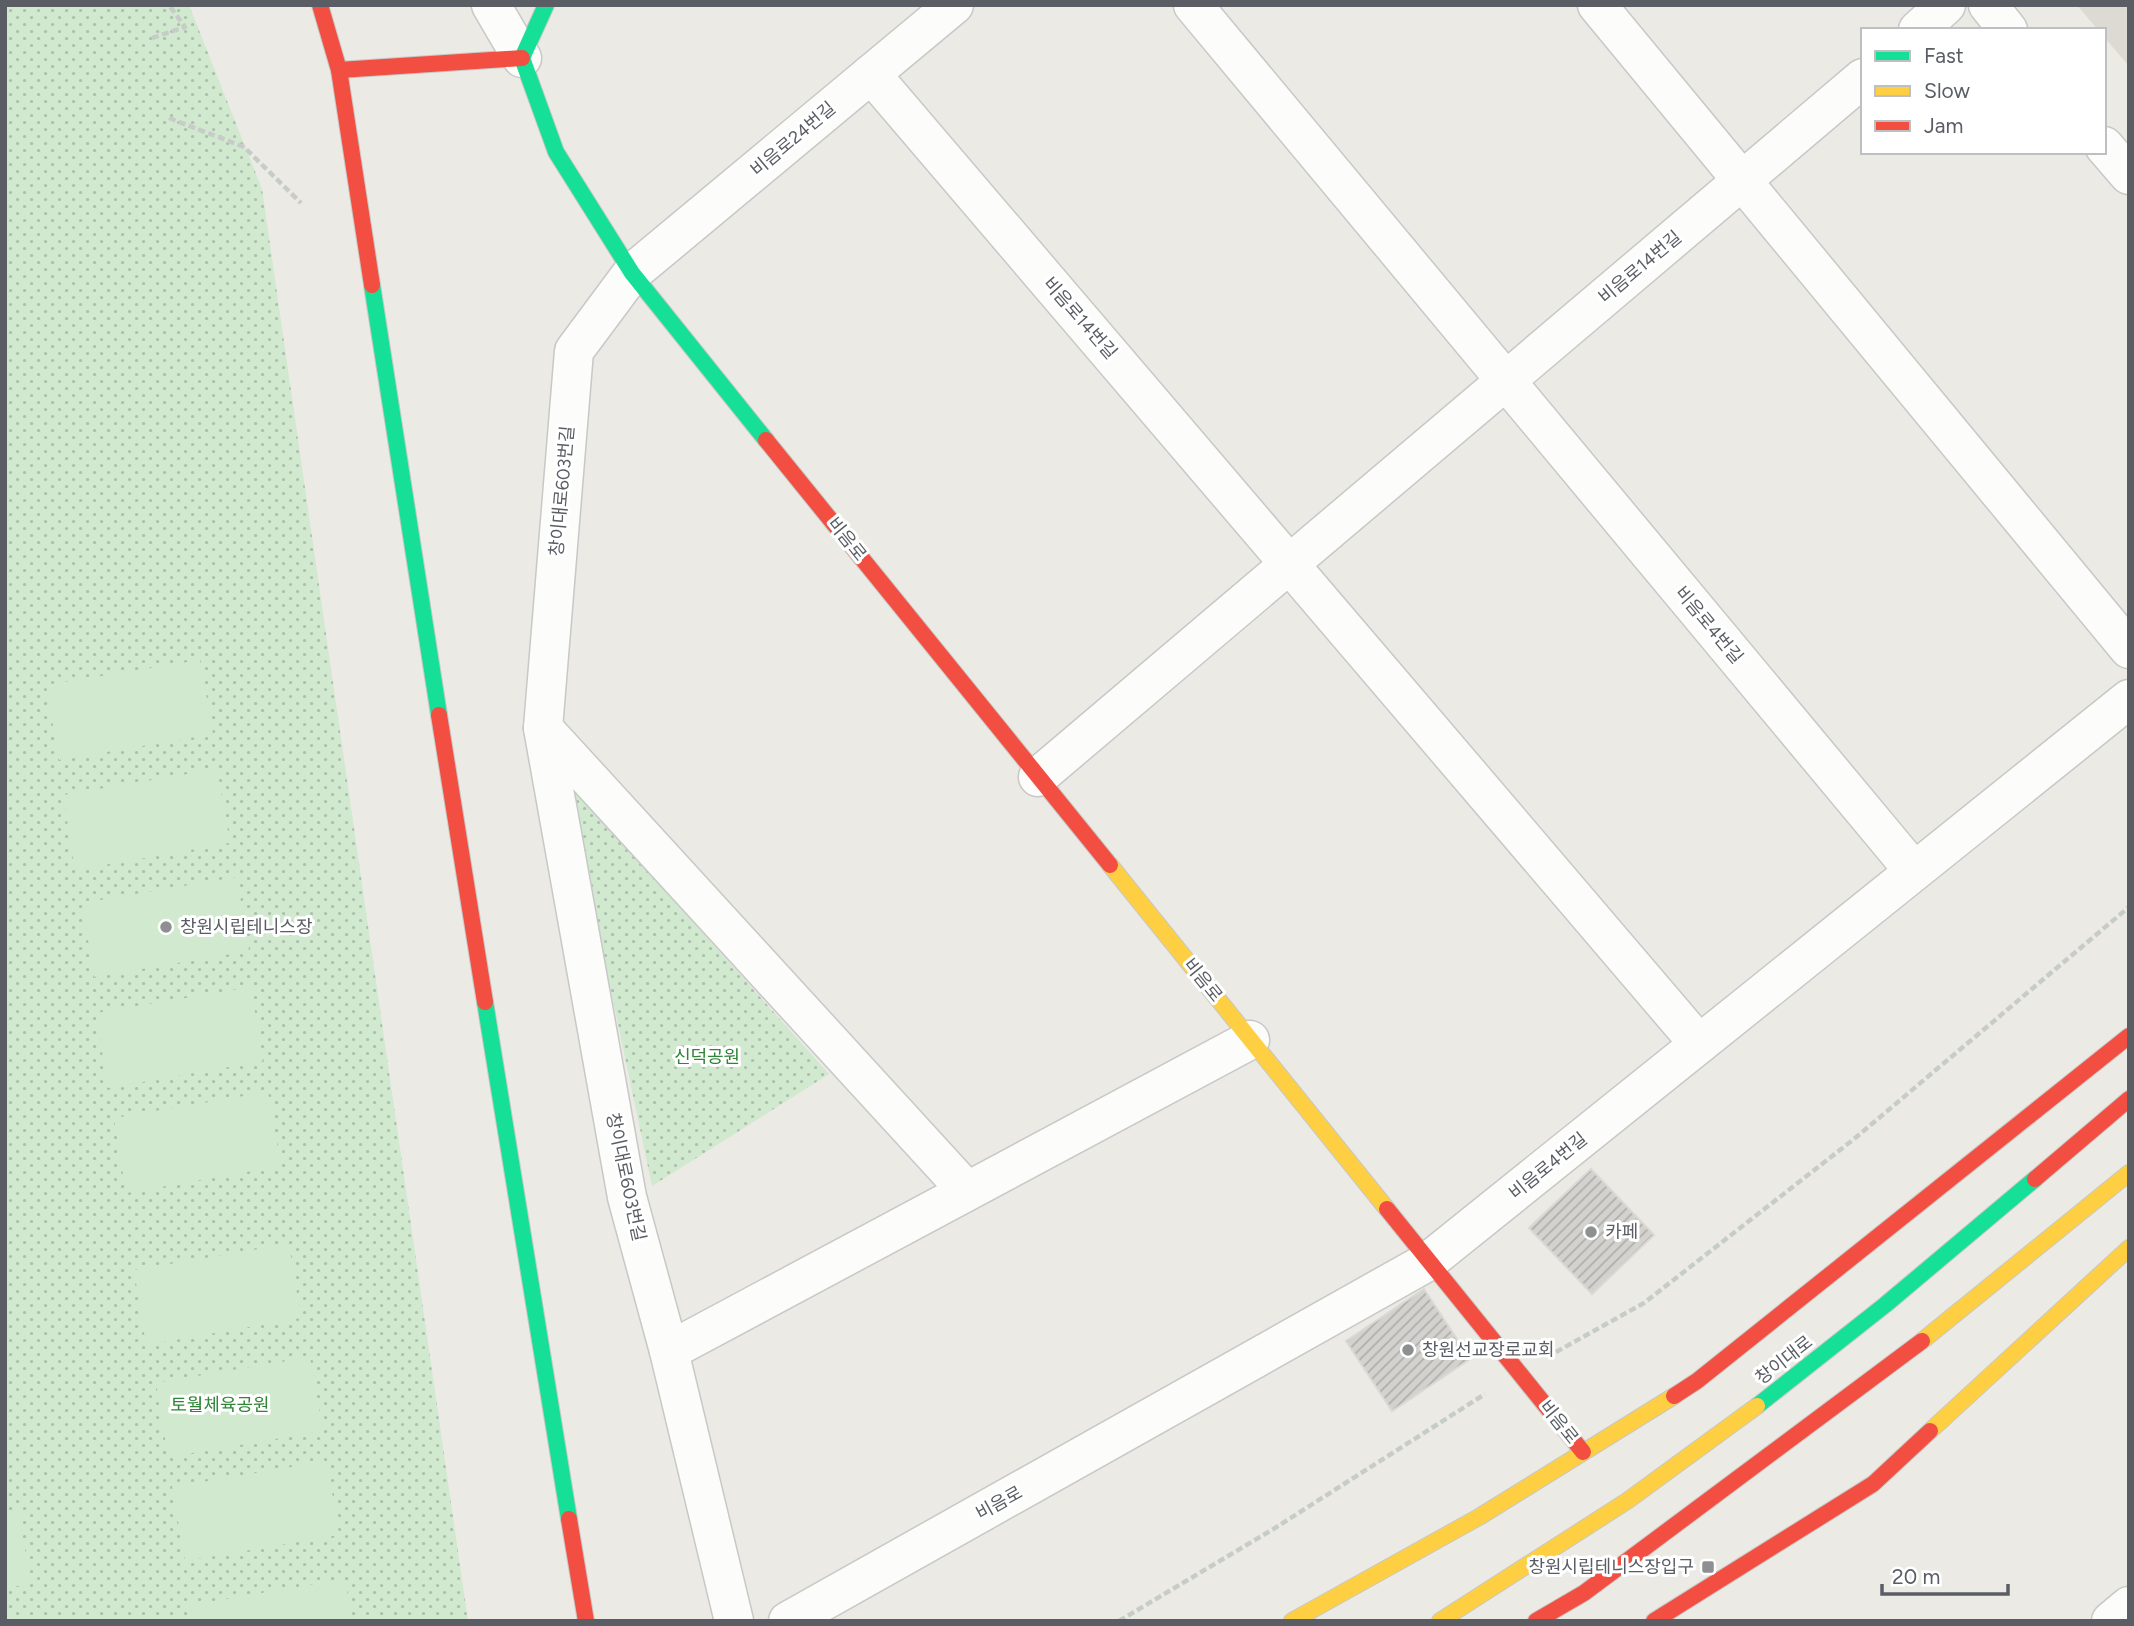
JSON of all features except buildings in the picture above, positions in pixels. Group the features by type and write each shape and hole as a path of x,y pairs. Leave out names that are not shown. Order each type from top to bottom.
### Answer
{"main road":[{"path":"320,5 339,70 446,764 586,1621"},
{"path":"339,70 522,58 546,5"},
{"name":"비음로","path":"522,58 556,152 632,272 1583,1452"},
{"path":"1292,1621 1479,1517 1697,1381 2129,1037"},
{"name":"창이대로","path":"1440,1621 1549,1554 1735,1424 1917,1280 2129,1099"},
{"path":"1536,1621 1584,1593 1947,1324 2129,1173"},
{"path":"1654,1621 1873,1484 2129,1248"}],"street":[{"path":"491,5 522,58"},
{"name":"비음로24번길","path":"632,272 954,5"},
{"path":"1194,5 1505,379"},
{"path":"1597,5 2129,649"},
{"path":"1920,28 1946,5"},
{"path":"1988,5 2006,28"},
{"name":"비음로14번길","path":"871,74 1290,562"},
{"name":"비음로14번길","path":"1038,776 1861,80"},
{"path":"2106,148 2129,175"},
{"name":"창이대로603번길","path":"632,272 573,351 543,728 627,1197 669,1351 734,1621"},
{"name":"비음로4번길","path":"1505,379 1914,871"},
{"path":"1290,562 1699,1044"},
{"name":"비음로4번길","path":"1429,1261 2129,699"},
{"path":"543,728 967,1191"},
{"path":"669,1351 1250,1040"},
{"name":"비음로","path":"788,1621 1429,1261"},
{"path":"2111,1621 2129,1606"}],"path":[{"path":"152,38 185,27 169,5"},
{"path":"169,118 244,147 302,203"},
{"path":"1119,1621 1275,1528 1518,1373 1644,1303 1854,1139 2129,907"}],"shaded area":[{"path":"2077,5 2129,5 2129,66 2106,39 2106,28 2096,28"}],"green space":[{"name":"토월체육공원","path":"5,5 189,5 262,189 468,1621 5,1621"},
{"path":"200,660 213,734 59,760 46,685"},
{"path":"217,769 230,843 75,870 63,795"},
{"name":"신덕공원","path":"567,781 829,1074 652,1186"},
{"name":"창원시립테니스장","path":"237,877 249,951 94,977 82,903"},
{"name":"창원시립테니스장","path":"251,987 263,1061 108,1088 96,1013"},
{"path":"268,1092 281,1166 126,1193 114,1118"},
{"path":"289,1244 301,1318 146,1345 134,1270"},
{"path":"310,1357 323,1431 168,1457 156,1383"},
{"path":"327,1461 339,1535 185,1561 172,1487"},
{"path":"18,1509 31,1584 5,1588 5,1512"},
{"path":"345,1579 352,1621 193,1621 190,1605"}],"traffic: fast":[{"path":"546,5 522,58 556,152 632,273 766,440"},
{"path":"372,285 439,715"},
{"path":"485,1002 569,1519"},
{"path":"1757,1406 1885,1305 2035,1179"}],"traffic: slow":[{"path":"1110,865 1387,1209"},
{"path":"1922,1341 2129,1173"},
{"path":"1930,1431 2129,1248"},
{"path":"1292,1621 1479,1517 1674,1396"},
{"path":"1440,1621 1627,1501 1757,1406"}],"traffic: jam":[{"path":"320,5 339,70 372,285"},
{"path":"339,70 522,58"},
{"path":"766,440 1110,865"},
{"path":"439,715 485,1002"},
{"path":"1674,1396 1697,1381 2129,1036"},
{"path":"2035,1179 2129,1099"},
{"path":"1387,1209 1583,1452"},
{"path":"1536,1621 1584,1593 1922,1341"},
{"path":"1654,1621 1873,1484 1930,1431"},
{"path":"569,1519 586,1621"}],"place":[{"name":"창원시립테니스장","path":"166,927"},
{"name":"카페","path":"1591,1232"},
{"name":"창원선교장로교회","path":"1408,1350"},
{"name":"창원시립테니스장입구","path":"1708,1567"}]}
